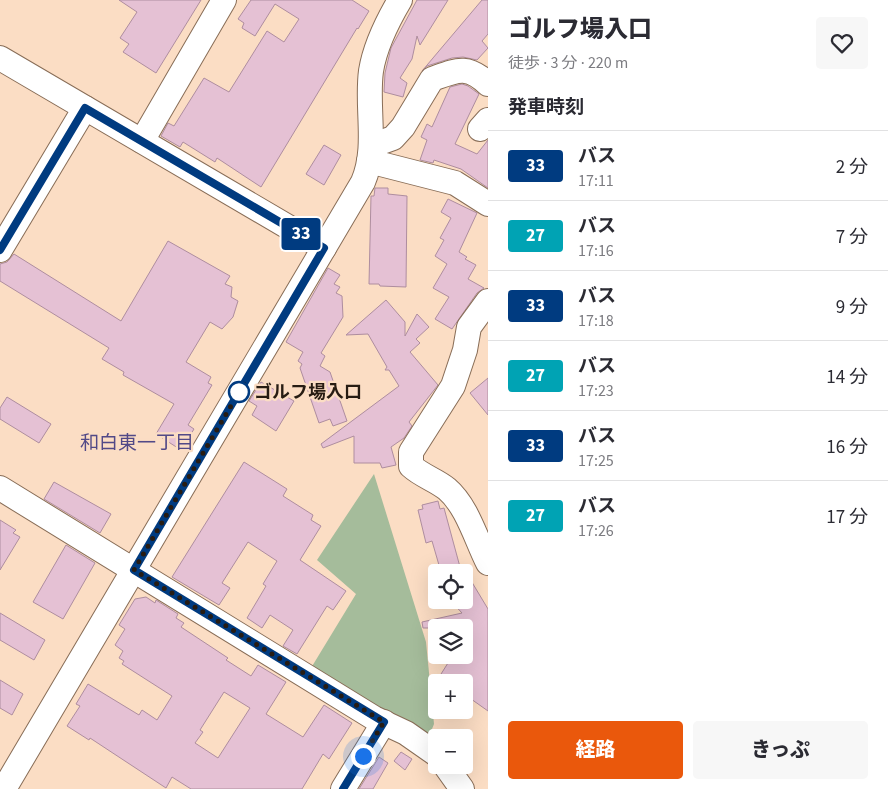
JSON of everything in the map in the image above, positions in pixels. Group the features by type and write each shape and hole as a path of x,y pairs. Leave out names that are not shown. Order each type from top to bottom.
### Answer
{"street":[{"path":"142,141 224,0"},
{"path":"4,789 363,182 370,154 371,73 376,48 400,0"},
{"path":"0,58 324,248"},
{"path":"370,154 393,138 403,127 432,80 466,70 484,73"},
{"path":"0,250 85,108"},
{"path":"370,154 456,183 488,204"},
{"path":"488,301 469,328 466,350 453,386 411,452 411,466 420,474 445,487 457,499 488,563"},
{"path":"0,488 384,722 406,733 428,748"},
{"path":"343,789 384,722"},
{"path":"451,774 462,789"}],"green space":[{"path":"374,474 426,642 429,674 428,719 434,719 434,724 432,729 428,729 428,739 311,668 356,594 317,560"}],"building":[{"path":"119,0 201,0 156,73 123,52 129,44 120,38 137,12"},
{"path":"251,0 352,0 369,11 261,187 217,158 215,162 183,142 180,147 161,136 168,123 174,126 204,78 229,92 267,31 284,42 299,19 275,4 255,36 242,28 244,23 238,19"},
{"path":"417,0 448,0 420,45 417,36 412,59 400,78 407,83 403,97 384,92 385,73 391,48"},
{"path":"482,0 488,0 488,34 482,41 488,48 477,60 463,57 452,58 427,66 422,71"},
{"path":"462,84 479,94 455,144 477,154 488,140 488,188 461,169 434,160 433,163 420,160 427,140 421,137 427,124 432,127 450,87"},
{"path":"324,145 341,155 324,185 306,174"},
{"path":"375,188 388,188 388,194 407,196 406,287 369,284 371,196 374,196"},
{"path":"448,199 477,213 459,252 467,257 465,259 476,265 468,279 484,288 477,293 452,329 435,319 449,297 433,288 447,264 435,256 444,240 440,238 451,218 441,212"},
{"path":"168,241 230,276 225,284 232,287 231,297 238,301 233,317 222,329 210,322 186,362 211,377 208,383 212,385 188,425 194,429 181,450 156,434 174,404 123,375 124,372 102,359 109,348 0,281 0,264 7,262 14,254 121,321"},
{"path":"328,268 340,275 334,284 340,287 336,293 342,296 343,317 321,353 325,356 320,366 330,372 347,421 333,426 330,419 319,423 300,368 302,364 298,361 303,352 286,342"},
{"path":"386,300 405,322 405,336 417,314 429,327 416,339 420,343 410,352 438,385 409,422 412,426 404,438 391,447 396,465 382,468 380,463 354,463 354,436 323,448 321,444 399,386 389,370 385,370 387,367 368,334 346,335"},
{"path":"488,378 488,415 470,393"},
{"path":"261,382 294,401 276,431 252,415 257,406 249,401"},
{"path":"7,397 51,424 39,443 0,419 0,408"},
{"path":"244,462 287,489 283,496 313,515 311,520 321,526 300,560 346,591 333,610 327,606 297,654 283,646 293,630 270,615 262,628 247,618 266,586 263,584 277,561 248,542 222,583 230,588 219,605 172,577"},
{"path":"54,482 111,514 100,533 44,499"},
{"path":"438,501 440,509 444,508 459,564 439,564 432,541 426,543 418,510 423,509 422,505"},
{"path":"0,520 16,530 13,533 20,537 0,570"},
{"path":"66,545 95,563 63,619 33,602"},
{"path":"473,584 488,609 488,711 473,700 473,674 441,674 447,664 473,664 473,619 435,619 462,613 458,609 473,609"},
{"path":"146,597 155,603 156,600 178,614 176,618 184,623 181,627 228,658 226,660 251,676 258,665 286,682 266,714 303,737 324,705 352,723 329,759 323,754 302,789 191,789 172,777 166,788 90,738 89,740 67,726 80,706 76,704 88,684 139,715 142,710 157,720 172,696 122,664 124,661 119,658 123,651 115,645 125,629 119,625 135,599","holes":["224,692 250,708 218,758 195,743 203,732 200,730"]},
{"path":"0,613 45,640 34,660 0,640"},
{"path":"428,621 428,628 423,628 422,622"},
{"path":"0,680 23,694 12,715 0,708"},
{"path":"401,752 412,759 405,770 394,761"},
{"path":"379,757 388,763 373,789 359,789"}],"bus line":[{"name":"33","path":"0,250 85,108 324,248 134,570 374,718 384,722 343,789"}],"place":[{"name":"ゴルフ場入口","path":"239,392"}],"district":[{"name":"和白東一丁目","path":"137,442"}],"route":[{"path":"239,392 244,384 134,570 374,718 384,722 363,756"}]}
